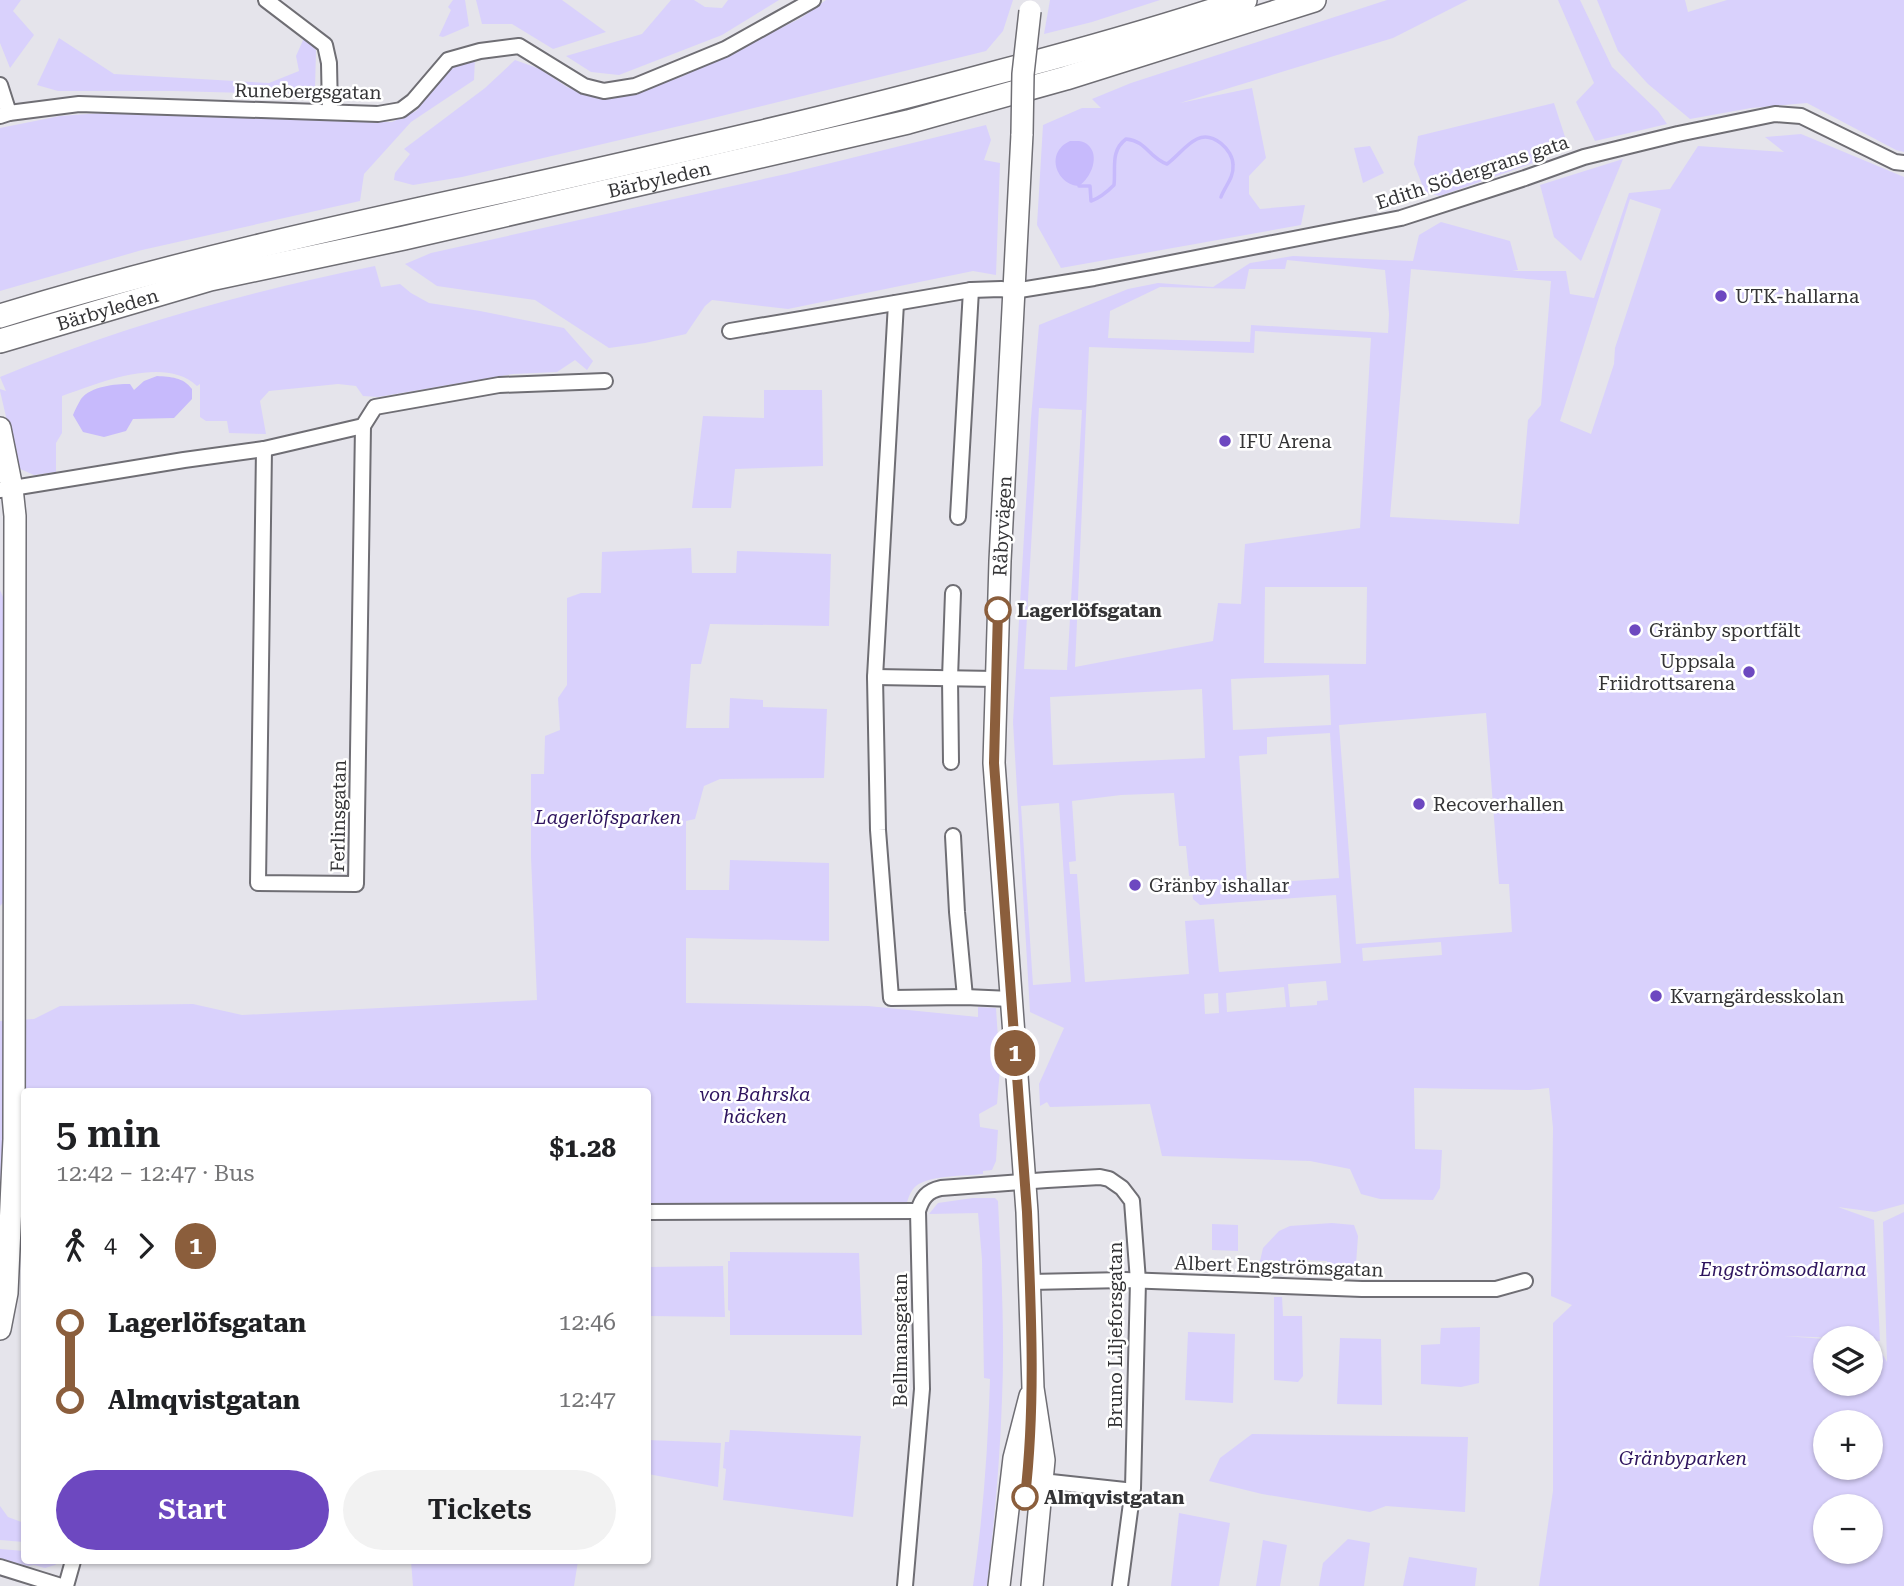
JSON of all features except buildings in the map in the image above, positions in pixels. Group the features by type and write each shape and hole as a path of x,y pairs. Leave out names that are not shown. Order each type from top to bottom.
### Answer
{"main road":[{"name":"Bärbyleden","path":"0,316 209,258 901,99 1062,55 1245,0"},
{"name":"Bärbyleden","path":"0,341 210,279 404,238 908,122 1066,78 1314,0"},
{"name":"Råbyvägen","path":"1031,5 1023,74 1022,134 1008,290 994,763 1024,1182 1033,1388 1044,1460 1032,1586"},
{"path":"0,428 6,489 15,516 14,1139 6,1205 7,1293 0,1329"},
{"name":"Råbyvägen","path":"999,1586 1014,1458 1033,1388"}],"street":[{"path":"266,0 325,45 329,63 330,113"},
{"name":"Runebergsgatan","path":"4,114 79,104 379,114 401,110 413,101 448,60 480,51 519,46 584,86 604,91 635,86 725,49 813,0"},
{"path":"0,85 4,114"},
{"name":"Edith Södergrans gata","path":"1008,290 1094,278 1401,218 1584,157 1775,114 1801,116 1895,162 1904,163"},
{"path":"958,517 971,290"},
{"path":"730,331 971,290 1008,290"},
{"path":"896,303 876,677 878,830 891,998 1011,999"},
{"path":"6,489 264,449 363,426 375,407 499,385 605,382"},
{"name":"Ferlinsgatan","path":"264,449 258,883 356,884 363,426"},
{"path":"951,762 953,593"},
{"path":"876,677 996,680"},
{"path":"953,836 965,997"},
{"name":"Bruno Liljeforsgatan","path":"1024,1182 1100,1177 1122,1188 1132,1201 1138,1281 1133,1488 1120,1586"},
{"path":"651,1212 918,1211 923,1197 935,1190 1024,1182"},
{"name":"Bellmansgatan","path":"905,1586 922,1389 918,1211"},
{"name":"Albert Engströmsgatan","path":"1030,1282 1138,1281 1362,1289 1496,1289 1525,1281"},
{"path":"1051,1482 1125,1490"},
{"path":"0,1567 63,1586 72,1564"}],"green space":[{"path":"0,0 21,0 13,11 34,35 10,68 0,43"},
{"path":"453,0 465,0 469,26 443,37 439,36 451,10 448,7"},
{"path":"476,0 562,0 606,32 553,49 512,24 482,24"},
{"path":"671,0 694,0 705,7 722,8 728,0 779,0 722,35 619,75 591,72 566,56 642,34"},
{"path":"826,0 1013,0 1003,31 986,51 462,177 413,185 394,180 395,173 410,154 404,149 485,88 515,60 540,69 567,87 598,98 681,77 801,18"},
{"path":"1050,0 1160,0 1044,34"},
{"path":"1387,0 1468,0 1393,38 1180,103 1252,88 1266,158 1249,176 1249,194 1260,209 1305,205 1301,225 1061,268 1037,225 1043,125 1082,108 1101,108 1092,99 1131,83"},
{"path":"1558,0 1580,0 1612,67 1658,111 1667,124 1595,141 1576,102 1594,83"},
{"path":"1597,0 1685,0 1688,12 1727,0 1904,0 1904,152 1807,103 1751,108 1690,119 1648,84 1618,51"},
{"path":"59,38 114,74 269,83 299,71 296,56 304,38 316,50 315,89 284,94 58,91 37,85"},
{"path":"475,58 474,80 411,122 364,174 360,201 142,250 0,291 0,128 60,116 116,112 392,122 416,111 453,65"},
{"path":"1554,103 1568,146 1547,158 1440,196 1425,192 1414,164 1418,136"},
{"path":"986,125 991,140 984,160 1000,163 996,275 973,271 788,309 712,300 686,334 609,348 535,300 437,286 405,264 431,253 786,174"},
{"path":"1801,134 1904,177 1904,1204 1875,1212 1838,1207 1874,1220 1879,1326 1813,1326 1813,1337 1784,1336 1813,1338 1813,1396 1883,1396 1883,1355 1887,1362 1883,1222 1904,1212 1904,1586 1539,1586 1553,1491 1553,1323 1572,1305 1551,1296 1553,1128 1549,1088 1414,1088 1415,1149 1442,1150 1440,1188 1433,1200 1380,1199 1361,1194 1350,1169 1310,1161 1162,1156 1150,1104 1050,1107 1047,1102 1040,1106 1039,1084 1064,1028 1030,1012 1013,722 1039,325 1128,289 1158,283 1213,287 1250,263 1293,256 1413,261 1419,235 1441,222 1510,241 1518,270 1512,271 1566,271 1570,294 1594,298 1629,193 1670,189 1698,146 1784,152 1765,137","holes":["1630,199 1661,209 1615,348 1614,364 1591,434 1560,421","1287,260 1385,270 1388,333 1251,325 1250,342 1108,338 1110,311 1160,287 1245,289 1249,269 1285,269","1411,269 1551,281 1541,405 1528,420 1519,524 1390,517","1255,331 1371,338 1360,528 1245,544 1241,604 1218,603 1213,641 1075,667 1089,347 1254,353","1039,408 1082,410 1067,670 1024,669","1265,587 1367,587 1366,664 1264,663","1329,675 1331,725 1233,730 1231,679","1202,689 1205,758 1053,765 1050,697","1486,713 1499,884 1509,884 1512,932 1356,944 1339,725","1330,733 1339,878 1247,884 1239,756 1267,754 1267,737","1174,793 1179,846 1186,846 1193,899 1200,905 1336,895 1341,963 1219,972 1214,919 1185,921 1189,974 1085,982 1077,874 1070,874 1069,862 1076,861 1072,801 1121,795","1059,803 1071,982 1033,985 1021,806","1441,942 1442,955 1363,961 1362,948","1326,981 1328,1000 1317,1001 1317,1005 1290,1007 1288,984","1284,987 1286,1007 1227,1012 1226,993","1218,993 1219,1013 1205,1014 1204,994"]},
{"path":"1370,146 1384,173 1363,183 1354,148"},
{"path":"1623,159 1581,261 1554,237 1540,185"},
{"path":"375,266 381,287 400,284 429,303 564,328 593,361 587,370 575,360 557,372 513,374 378,397 363,396 356,386 338,384 269,391 260,401 266,434 229,433 227,421 206,421 200,417 200,384 197,386 183,377 167,373 131,374 62,396 62,433 56,443 56,472 34,475 18,468 0,389 6,391 0,377 92,342 185,312"},
{"path":"764,390 822,390 823,466 735,469 731,508 692,508 703,416 764,418"},
{"path":"691,548 692,573 736,573 737,551 831,554 829,626 710,624 701,664 691,664 686,728 729,728 730,698 763,700 763,707 827,709 824,778 720,779 704,786 695,819 686,821 686,890 729,890 730,860 829,863 829,941 686,938 686,1003 868,1006 978,1017 978,1007 996,1008 1000,1069 997,1104 979,1114 980,1127 998,1130 996,1161 992,1170 983,1171 983,1174 922,1182 912,1190 906,1206 651,1205 651,1088 21,1088 21,1200 0,1202 0,1021 34,1019 60,1006 193,1004 242,1015 537,1000 531,857 531,774 544,774 545,736 560,730 558,698 567,685 567,598 581,593 601,593 602,552"},
{"path":"0,590 3,597 4,852 3,903 0,906"},
{"path":"995,1198 998,1201 1001,1275 1001,1423 987,1586 973,1586 980,1535 990,1379 984,1378 982,1259 978,1213 929,1214 938,1203"},
{"path":"1332,1223 1354,1225 1358,1236 1356,1264 1345,1264 1344,1273 1327,1270 1327,1261 1307,1260 1306,1269 1285,1272 1258,1270 1263,1248 1279,1231 1290,1226"},
{"path":"1212,1224 1238,1225 1238,1251 1212,1250"},
{"path":"730,1252 859,1253 862,1335 730,1335"},
{"path":"723,1266 725,1317 651,1316 651,1267"},
{"path":"1274,1297 1282,1297 1283,1316 1302,1316 1303,1376 1298,1382 1274,1380"},
{"path":"1480,1327 1479,1383 1461,1387 1421,1384 1421,1345 1440,1344 1441,1328"},
{"path":"1188,1332 1235,1334 1233,1403 1185,1400"},
{"path":"1340,1338 1381,1339 1382,1405 1337,1404"},
{"path":"730,1430 861,1436 853,1517 723,1500 725,1442 729,1442"},
{"path":"1252,1434 1468,1437 1465,1512 1386,1506 1370,1512 1262,1494 1209,1481 1220,1458"},
{"path":"651,1440 721,1443 718,1487 651,1475"},
{"path":"0,1506 8,1517 21,1522 21,1542 0,1540"},
{"path":"1179,1513 1230,1523 1219,1586 1171,1586"},
{"path":"1348,1539 1370,1543 1364,1586 1319,1586 1323,1563"},
{"path":"1263,1540 1287,1545 1280,1586 1256,1586"},
{"path":"0,1549 21,1551 21,1564 56,1564 45,1568 28,1566 0,1559"},
{"path":"1409,1557 1477,1568 1475,1586 1403,1586"},
{"path":"411,1564 578,1564 574,1586 413,1586"}],"shaded area":[{"path":"1070,141 1085,143 1093,154 1093,166 1079,186 1065,180 1056,168 1057,153"},
{"path":"157,376 181,380 192,389 192,399 174,418 133,419 126,431 104,437 83,432 73,415 85,395 97,389 117,385 130,384 134,390 144,381"}],"waterway":[{"path":"1079,186 1090,186 1091,201 1114,185 1116,154 1126,139 1139,143 1167,164 1193,141 1203,137 1221,143 1232,159 1232,174 1221,197"}],"bus line":[{"name":"1","path":"998,610 994,763 1030,1282 1033,1388 1025,1497"}],"place":[{"name":"UTK-hallarna","path":"1721,296"},
{"name":"IFU Arena","path":"1225,441"},
{"name":"Lagerlöfsgatan","path":"998,610"},
{"name":"Gränby sportfält","path":"1635,630"},
{"name":"Uppsala Friidrottsarena","path":"1749,672"},
{"name":"Recoverhallen","path":"1419,804"},
{"name":"Gränby ishallar","path":"1135,885"},
{"name":"Kvarngärdesskolan","path":"1656,996"},
{"name":"Almqvistgatan","path":"1025,1497"}],"park label":[{"name":"Lagerlöfsparken","path":"608,817"},
{"name":"von Bahrska häcken","path":"755,1105"},
{"name":"Engströmsodlarna","path":"1783,1269"},
{"name":"Gränbyparken","path":"1683,1458"}]}
